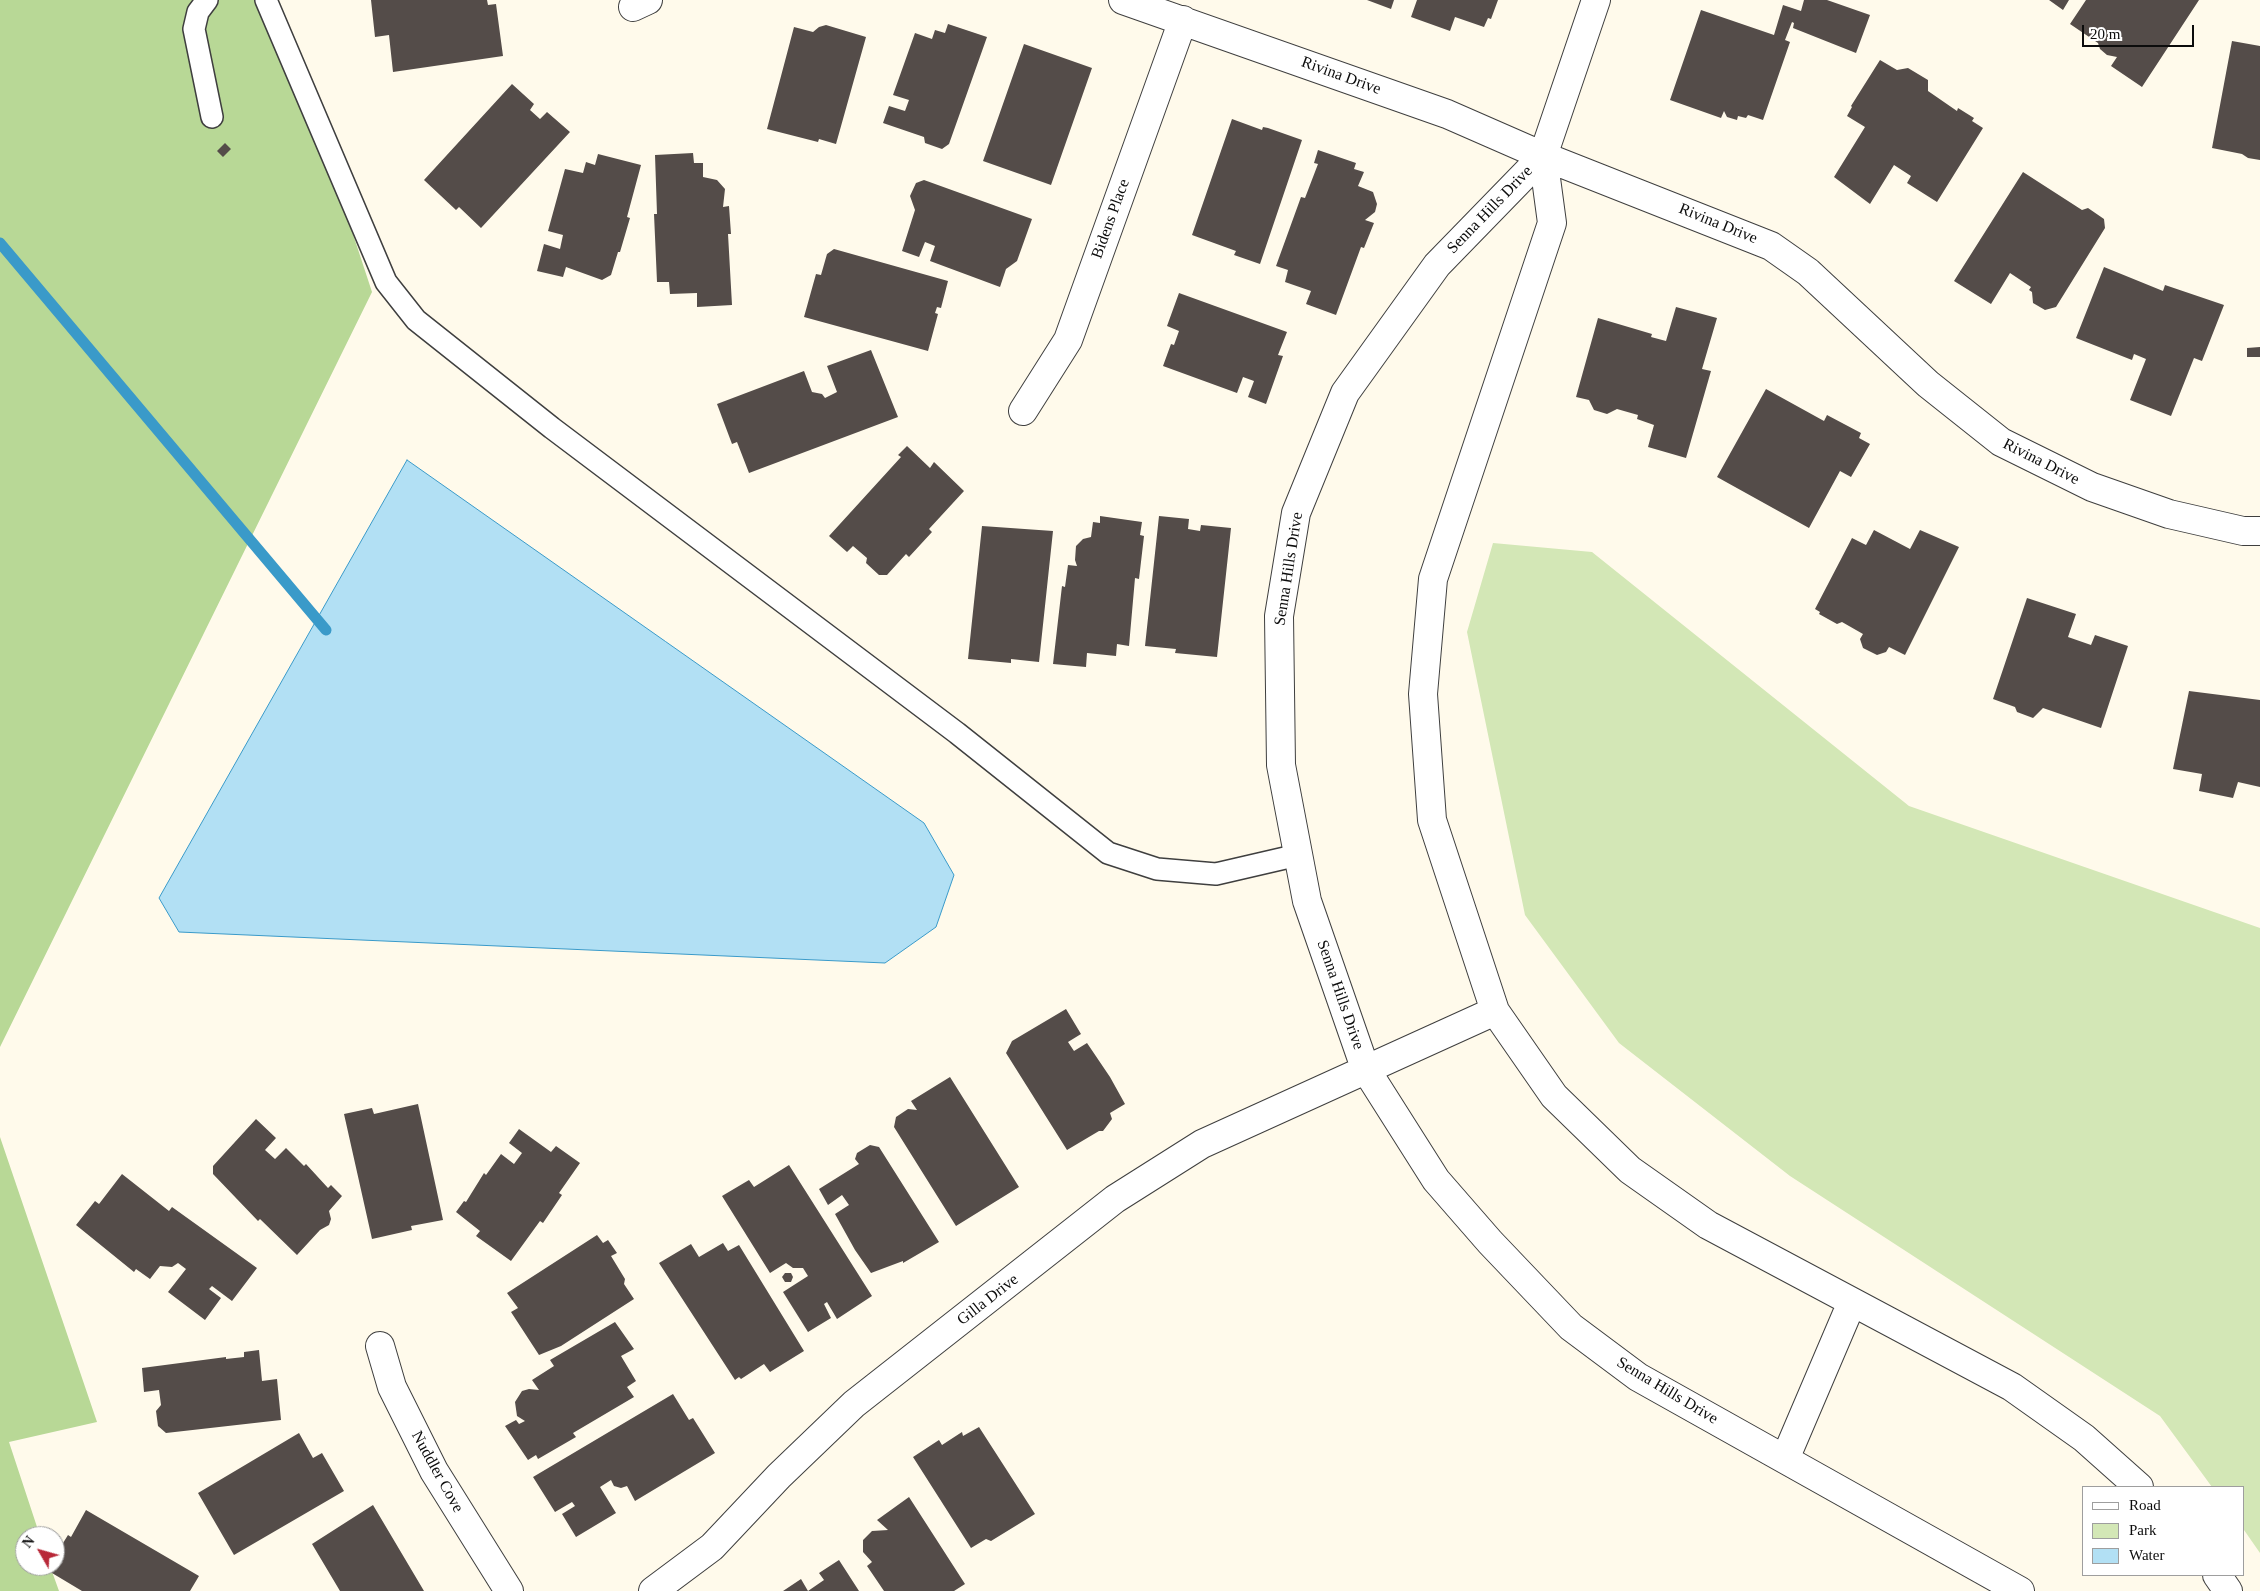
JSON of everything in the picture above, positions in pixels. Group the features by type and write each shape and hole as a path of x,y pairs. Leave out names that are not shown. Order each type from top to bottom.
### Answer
{"street":[{"name":"Rivina Drive","path":"1123,0 1447,114 1543,156 1771,246 1808,272 1928,384 2000,442 2092,487 2160,511 2243,531 2260,531"},
{"name":"Senna Hills Drive","path":"1596,0 1543,156 1437,265 1345,394 1296,512 1279,626 1281,765 1307,900 1365,1068 1436,1180 1490,1242 1571,1327 1638,1377 2020,1591"},
{"name":"Bidens Place","path":"1023,411 1068,340 1183,20"},
{"name":"Senna Hills Drive","path":"1543,156 1552,223 1433,578 1423,694 1432,820 1495,1011 1554,1096 1630,1170 1708,1225 2012,1387 2084,1438 2138,1486"},
{"name":"Gilla Drive","path":"653,1591 712,1547 779,1476 854,1404 1115,1199 1202,1144 1365,1068 1495,1011"},
{"path":"1785,1459 1852,1302"},
{"name":"Nuddler Cove","path":"380,1346 392,1387 434,1471 509,1591"},
{"path":"2218,1576 2228,1591"}],"lane":[{"path":"207,0 198,12 194,29 212,116"},
{"path":"266,0 386,282 416,320 552,428 957,733 1108,853 1158,869 1216,874 1298,855"}],"green space":[{"path":"0,0 276,0 372,292 0,1047"},
{"path":"1493,543 1592,552 1909,806 2260,928 2260,1553 2245,1531 2245,1486 2211,1486 2160,1416 1790,1176 1619,1043 1525,915 1467,632"},
{"path":"0,1137 97,1422 9,1442 37,1526 15,1526 15,1576 54,1576 59,1591 0,1591"}],"water":[{"path":"407,460 924,823 954,875 936,927 885,963 179,932 159,898"}],"building":[{"path":"371,0 487,0 488,5 496,4 503,56 393,72 389,35 375,37"},
{"path":"1367,0 1394,0 1391,9"},
{"path":"1417,0 1498,0 1491,19 1488,18 1484,27 1455,17 1450,31 1411,17"},
{"path":"1804,0 1827,0 1870,15 1856,53 1793,28 1794,23 1792,22 1785,40 1790,42 1763,120 1748,115 1746,118 1738,116 1737,120 1727,117 1724,111 1721,118 1670,100 1701,10 1774,35 1783,5 1801,11"},
{"path":"2049,0 2069,0 2063,10"},
{"path":"2086,0 2199,0 2142,87 2111,66 2117,57 2107,55 2100,49 2098,43 2070,24"},
{"path":"948,24 987,37 949,144 942,149 925,143 924,137 883,123 889,106 905,111 909,100 893,95 915,33 932,39 935,30 945,33"},
{"path":"826,25 866,37 836,144 819,139 818,142 767,129 794,27 813,32 819,27"},
{"path":"2232,41 2260,46 2260,160 2212,148"},
{"path":"1024,44 1092,68 1051,185 983,161"},
{"path":"1880,60 1897,70 1908,68 1928,80 1928,91 1957,111 1958,108 1974,118 1972,121 1983,128 1937,202 1907,183 1911,176 1894,165 1870,204 1834,177 1865,127 1847,116 1851,106"},
{"path":"512,84 534,104 530,110 540,119 547,112 570,132 481,228 459,207 456,210 424,180"},
{"path":"1232,119 1262,130 1263,127 1268,128 1302,140 1260,264 1234,255 1236,251 1192,235"},
{"path":"225,143 231,149 223,157 217,151"},
{"path":"1318,150 1356,163 1354,169 1364,172 1358,186 1373,192 1377,204 1375,212 1365,220 1374,223 1364,248 1361,247 1336,315 1306,304 1311,291 1285,282 1288,270 1276,266 1301,197 1305,198 1318,164 1314,163"},
{"path":"693,153 694,163 703,163 703,177 717,180 725,189 723,207 729,206 731,234 728,234 732,305 697,307 697,293 670,294 669,282 657,282 654,214 657,214 655,155"},
{"path":"598,154 641,165 627,217 630,218 611,275 602,280 566,267 563,277 537,271 544,244 560,249 563,235 548,231 565,169 583,173 586,162 595,165"},
{"path":"2023,172 2082,210 2088,208 2104,219 2105,228 2056,307 2045,310 2033,303 2032,292 2029,290 2031,287 2010,273 1991,304 1954,281"},
{"path":"924,180 1032,219 1017,261 1006,269 1000,287 930,261 935,246 925,242 919,257 902,251 915,210 910,196 916,183"},
{"path":"834,249 948,281 941,308 937,307 935,313 938,314 928,351 804,317 816,274 821,275 827,254"},
{"path":"2104,267 2163,291 2165,285 2224,305 2202,361 2194,358 2171,416 2130,400 2146,359 2134,354 2132,360 2076,338"},
{"path":"1179,293 1287,332 1278,355 1283,356 1266,404 1248,397 1254,381 1243,377 1237,393 1163,366 1171,344 1174,345 1179,331 1167,326"},
{"path":"1676,307 1717,318 1702,369 1711,371 1686,458 1648,447 1654,425 1637,419 1638,415 1617,409 1607,414 1594,410 1589,400 1576,397 1598,318 1652,334 1651,337 1666,341"},
{"path":"2260,347 2260,357 2247,357 2247,348"},
{"path":"871,350 898,417 749,473 737,442 732,444 717,404 804,371 812,392 822,394 825,398 837,392 827,366"},
{"path":"1766,389 1824,421 1827,415 1861,433 1859,438 1870,444 1851,477 1840,471 1809,528 1717,477"},
{"path":"907,446 930,468 934,462 964,491 929,529 932,532 909,557 906,554 887,575 879,575 866,563 867,558 853,546 847,552 829,536 901,457 898,455"},
{"path":"1100,516 1142,522 1140,535 1144,536 1139,579 1135,578 1129,646 1117,644 1116,656 1087,653 1086,667 1053,664 1062,586 1065,587 1068,565 1077,566 1075,560 1076,546 1083,539 1091,537 1093,522 1100,523"},
{"path":"1159,516 1189,519 1188,529 1200,531 1201,525 1231,528 1217,657 1175,653 1176,649 1145,646"},
{"path":"982,526 1053,531 1039,662 1011,659 1011,663 968,659"},
{"path":"1874,530 1910,549 1920,530 1959,547 1905,655 1889,647 1886,652 1877,655 1863,648 1860,639 1863,634 1842,622 1837,624 1819,614 1820,612 1815,609 1852,538 1866,545"},
{"path":"2027,598 2076,614 2068,637 2091,645 2095,635 2128,646 2101,728 2043,708 2033,718 2017,712 2015,707 1993,699"},
{"path":"2189,691 2260,700 2260,787 2238,782 2233,798 2199,791 2202,774 2173,769"},
{"path":"1066,1009 1081,1034 1068,1042 1074,1051 1087,1043 1110,1077 1125,1104 1110,1113 1112,1119 1103,1131 1099,1131 1067,1150 1006,1053 1012,1041"},
{"path":"950,1077 1019,1187 956,1226 894,1127 896,1117 908,1109 917,1110 911,1101"},
{"path":"418,1104 443,1220 411,1226 412,1230 372,1239 344,1114 372,1108 374,1114"},
{"path":"256,1119 276,1138 265,1150 275,1159 286,1148 304,1166 306,1164 328,1188 331,1185 342,1196 329,1211 331,1219 329,1225 320,1230 297,1255 260,1219 258,1221 213,1174 213,1166"},
{"path":"519,1129 551,1152 556,1146 580,1163 559,1193 562,1195 543,1223 540,1221 511,1261 476,1236 480,1231 456,1212 464,1201 466,1202 484,1173 486,1175 501,1154 514,1164 522,1153 509,1143"},
{"path":"870,1145 879,1147 939,1242 903,1263 903,1261 871,1273 855,1250 835,1214 849,1205 842,1195 828,1205 819,1189 859,1164 855,1159 857,1153"},
{"path":"789,1165 872,1296 837,1319 827,1302 824,1304 831,1318 808,1332 783,1292 808,1276 803,1268 793,1268 786,1263 770,1273 722,1196 749,1180 754,1187"},
{"path":"122,1174 169,1211 172,1207 257,1268 232,1301 212,1286 209,1289 221,1298 205,1320 168,1292 186,1269 178,1263 172,1267 160,1266 150,1279 136,1269 134,1272 76,1225 95,1201 99,1204"},
{"path":"597,1235 603,1243 608,1240 617,1253 611,1256 625,1279 624,1284 634,1299 561,1346 539,1355 511,1312 518,1308 507,1293"},
{"path":"723,1243 728,1251 739,1245 804,1351 770,1372 764,1364 741,1379 739,1377 735,1380 659,1263 691,1244 699,1257"},
{"path":"785,1273 791,1273 793,1277 791,1282 785,1282 782,1277"},
{"path":"615,1322 634,1349 621,1356 636,1381 627,1387 634,1397 573,1433 576,1437 538,1459 536,1455 528,1460 505,1426 516,1420 519,1424 525,1421 517,1416 515,1402 522,1391 529,1389 539,1390 532,1380 554,1366 550,1360"},
{"path":"259,1350 262,1381 277,1379 281,1420 166,1433 158,1426 156,1411 161,1405 159,1390 144,1392 142,1368 226,1357 226,1359 244,1357 244,1352"},
{"path":"673,1394 689,1420 693,1418 715,1453 635,1501 627,1486 621,1488 614,1486 611,1480 600,1487 616,1513 576,1537 562,1514 575,1506 572,1502 555,1512 533,1477"},
{"path":"979,1427 1035,1514 991,1541 986,1539 971,1548 913,1457 939,1440 942,1445 962,1432 963,1436"},
{"path":"299,1433 313,1458 322,1453 344,1491 234,1555 198,1493"},
{"path":"909,1497 965,1584 954,1591 884,1591 867,1566 872,1562 863,1552 863,1540 872,1531 888,1530 877,1520"},
{"path":"373,1505 424,1591 340,1591 312,1544"},
{"path":"86,1510 199,1576 190,1591 82,1591 57,1576 65,1576 65,1540 68,1535 71,1537"},
{"path":"839,1560 859,1591 808,1591 824,1580 819,1573"},
{"path":"801,1579 808,1591 783,1591"}],"waterway":[{"path":"0,243 326,630"}]}
